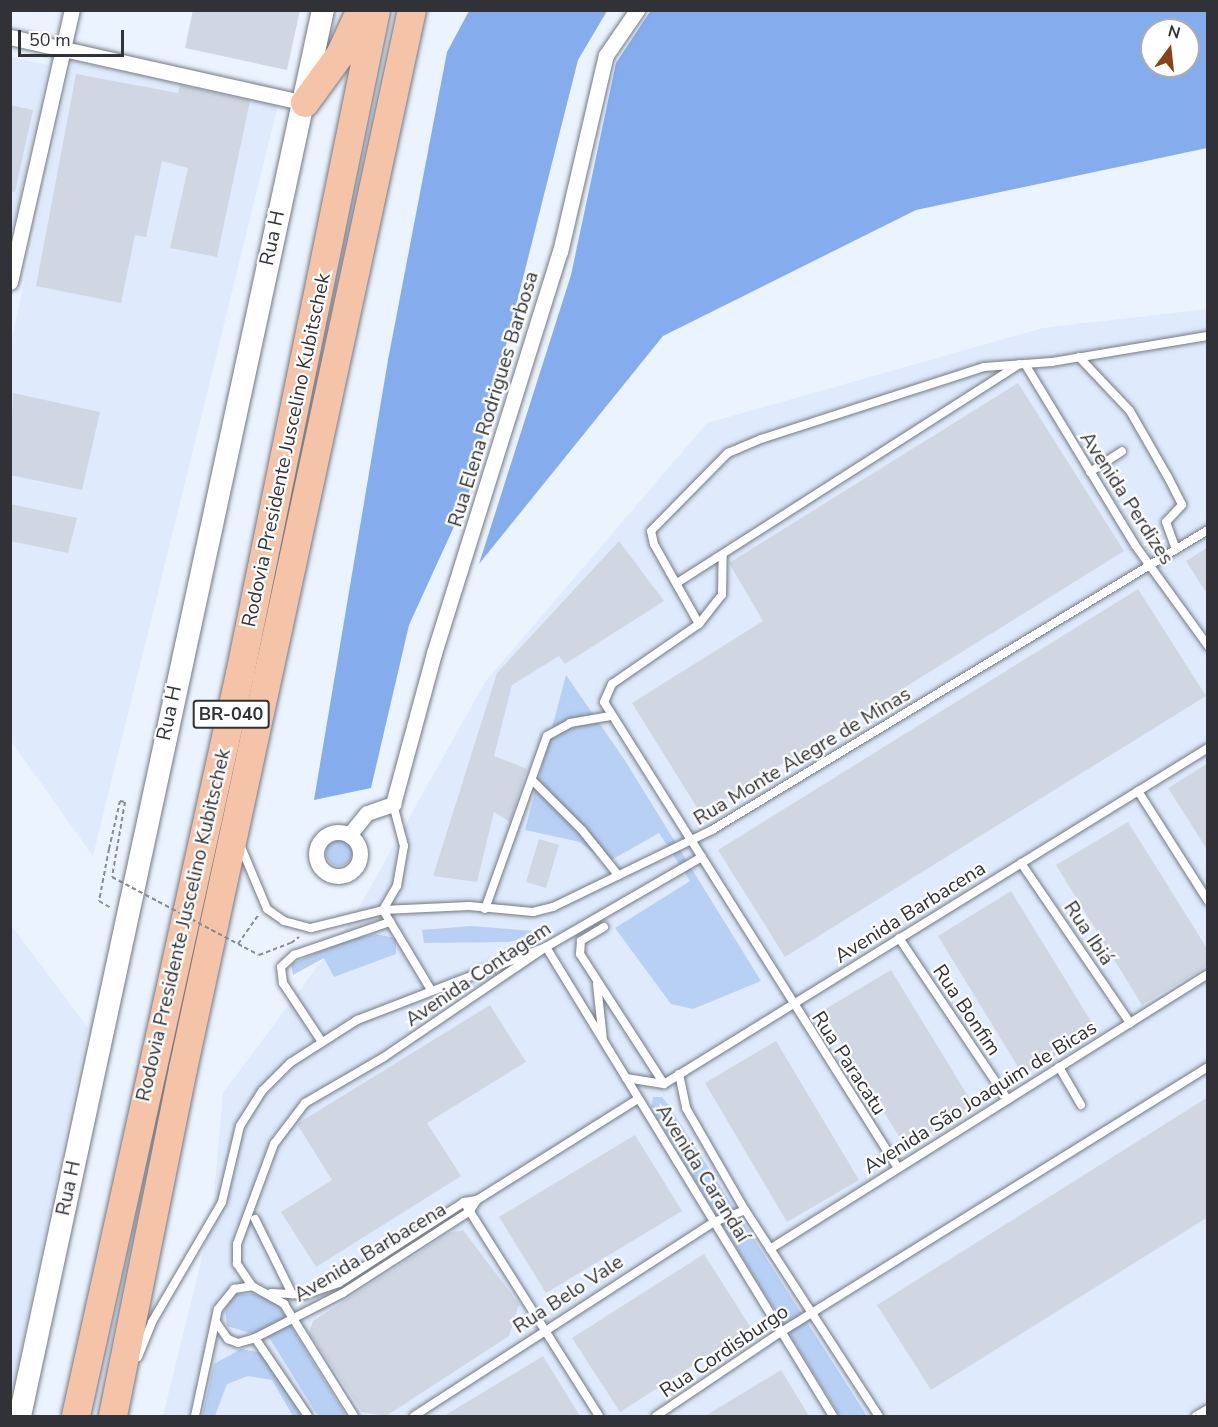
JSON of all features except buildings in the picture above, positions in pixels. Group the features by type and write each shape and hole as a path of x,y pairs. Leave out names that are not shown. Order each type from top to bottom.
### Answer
{"highway":[{"path":"305,103 340,56 361,10"},
{"name":"Rodovia Presidente Juscelino Kubitschek","path":"76,1416 240,674 376,10"},
{"name":"Rodovia Presidente Juscelino Kubitschek","path":"113,1416 235,832 412,10"}],"main road":[{"name":"Rua H","path":"20,1416 125,917 287,168 305,103 323,10"}],"street":[{"path":"10,282 72,10"},
{"name":"Rua Elena Rodrigues Barbosa","path":"393,804 434,653 560,252 606,55 637,10"},
{"path":"10,37 305,103"},
{"path":"349,835 367,813 393,804"}],"lane":[{"path":"699,624 651,531 728,453 984,367 1079,357 1208,336"},
{"path":"1079,357 1130,411 1168,477 1182,505 1166,522 1176,549"},
{"path":"677,583 723,556 1022,364"},
{"name":"Avenida Perdizes","path":"1022,364 1149,565 1208,646"},
{"path":"1090,472 1122,451"},
{"name":"Rua Monte Alegre de Minas","path":"383,910 485,909 533,912 553,907 689,842 1208,530"},
{"path":"702,857 689,842 610,716 604,694 612,684 699,624 722,595 723,556"},
{"path":"485,909 547,735 570,723 610,716"},
{"name":"Avenida Barbacena","path":"664,1083 1208,748"},
{"path":"532,780 582,830 618,875"},
{"path":"1138,791 1208,901"},
{"name":"Rua Elena Rodrigues Barbosa","path":"383,910 396,886 404,846 393,804"},
{"path":"235,832 267,909 284,921 311,928 383,910 431,990"},
{"name":"Avenida Contagem","path":"252,1286 237,1264 237,1244 285,1127 305,1103 488,987 546,947 702,857"},
{"name":"Rua Paracatu","path":"702,857 791,1005 898,1168"},
{"name":"Rua Ibiá","path":"1021,863 1130,1023"},
{"path":"322,1042 283,983 281,967 294,955 390,922"},
{"name":"Avenida Carandaí","path":"603,927 579,946 596,979 664,1083"},
{"name":"Rua Bonfim","path":"899,938 1008,1100"},
{"path":"113,1416 152,1322 222,1202 240,1126 262,1091 290,1063 357,1020 546,947"},
{"name":"Avenida Carandaí","path":"546,947 833,1416"},
{"name":"Avenida São Joaquim de Bicas","path":"770,1249 1208,974"},
{"path":"596,979 603,1042"},
{"path":"1059,1067 1081,1105"},
{"path":"811,1314 1208,1067"},
{"name":"Avenida Carandaí","path":"679,1074 686,1108 745,1210 879,1416"},
{"path":"626,1078 648,1085 664,1083"},
{"name":"Avenida Barbacena","path":"292,1294 315,1293 339,1283 464,1202 477,1200 638,1099"},
{"name":"Avenida Barbacena","path":"216,1322 228,1340 238,1343 255,1338 292,1317 343,1293 470,1211 477,1200"},
{"path":"464,1202 545,1327 599,1416"},
{"name":"Rua Belo Vale","path":"414,1416 545,1327 714,1222 745,1210"},
{"path":"195,1416 216,1322 224,1298 234,1290 252,1286 271,1293 292,1294 255,1219"},
{"path":"271,1293 292,1317 354,1416"},
{"name":"Rua Cordisburgo","path":"656,1416 811,1314"},
{"path":"255,1338 308,1416"},
{"path":"1196,1416 1208,1409"}],"path":[{"path":"125,917 99,901 120,801 125,802 112,877 259,955 291,943"},
{"path":"238,944 253,917"}],"shaded area":[{"path":"651,10 1207,11 1207,148 916,210 663,336 479,564 571,275 616,63"},
{"path":"469,11 607,11 578,60 468,496 409,625 371,788 314,800 388,360 447,52"},
{"path":"11,57 48,65 11,236"},
{"path":"72,61 278,105 93,856 11,741 11,343"},
{"path":"1207,309 1207,1416 163,1416 212,1217 223,1093 352,920 485,682 707,423 1043,328"},
{"path":"566,675 624,759 761,981 693,1009 671,1004 615,928 690,881 659,833 606,863 580,842 525,830"},
{"path":"339,840 348,844 352,853 348,862 339,866 330,862 326,853 330,844"},
{"path":"11,925 88,1028 11,1396"},
{"path":"471,926 544,932 509,942 424,943 422,930"},
{"path":"375,934 396,938 396,954 334,977 324,958 293,975 291,964 347,940"},
{"path":"653,1097 662,1097 669,1106 867,1416 840,1416 651,1109"},
{"path":"234,1294 256,1294 278,1305 346,1416 318,1416 270,1339 227,1326 225,1310"},
{"path":"241,1349 263,1353 302,1416 293,1416 272,1380 248,1376 227,1384 215,1416 202,1416 214,1364"}]}
